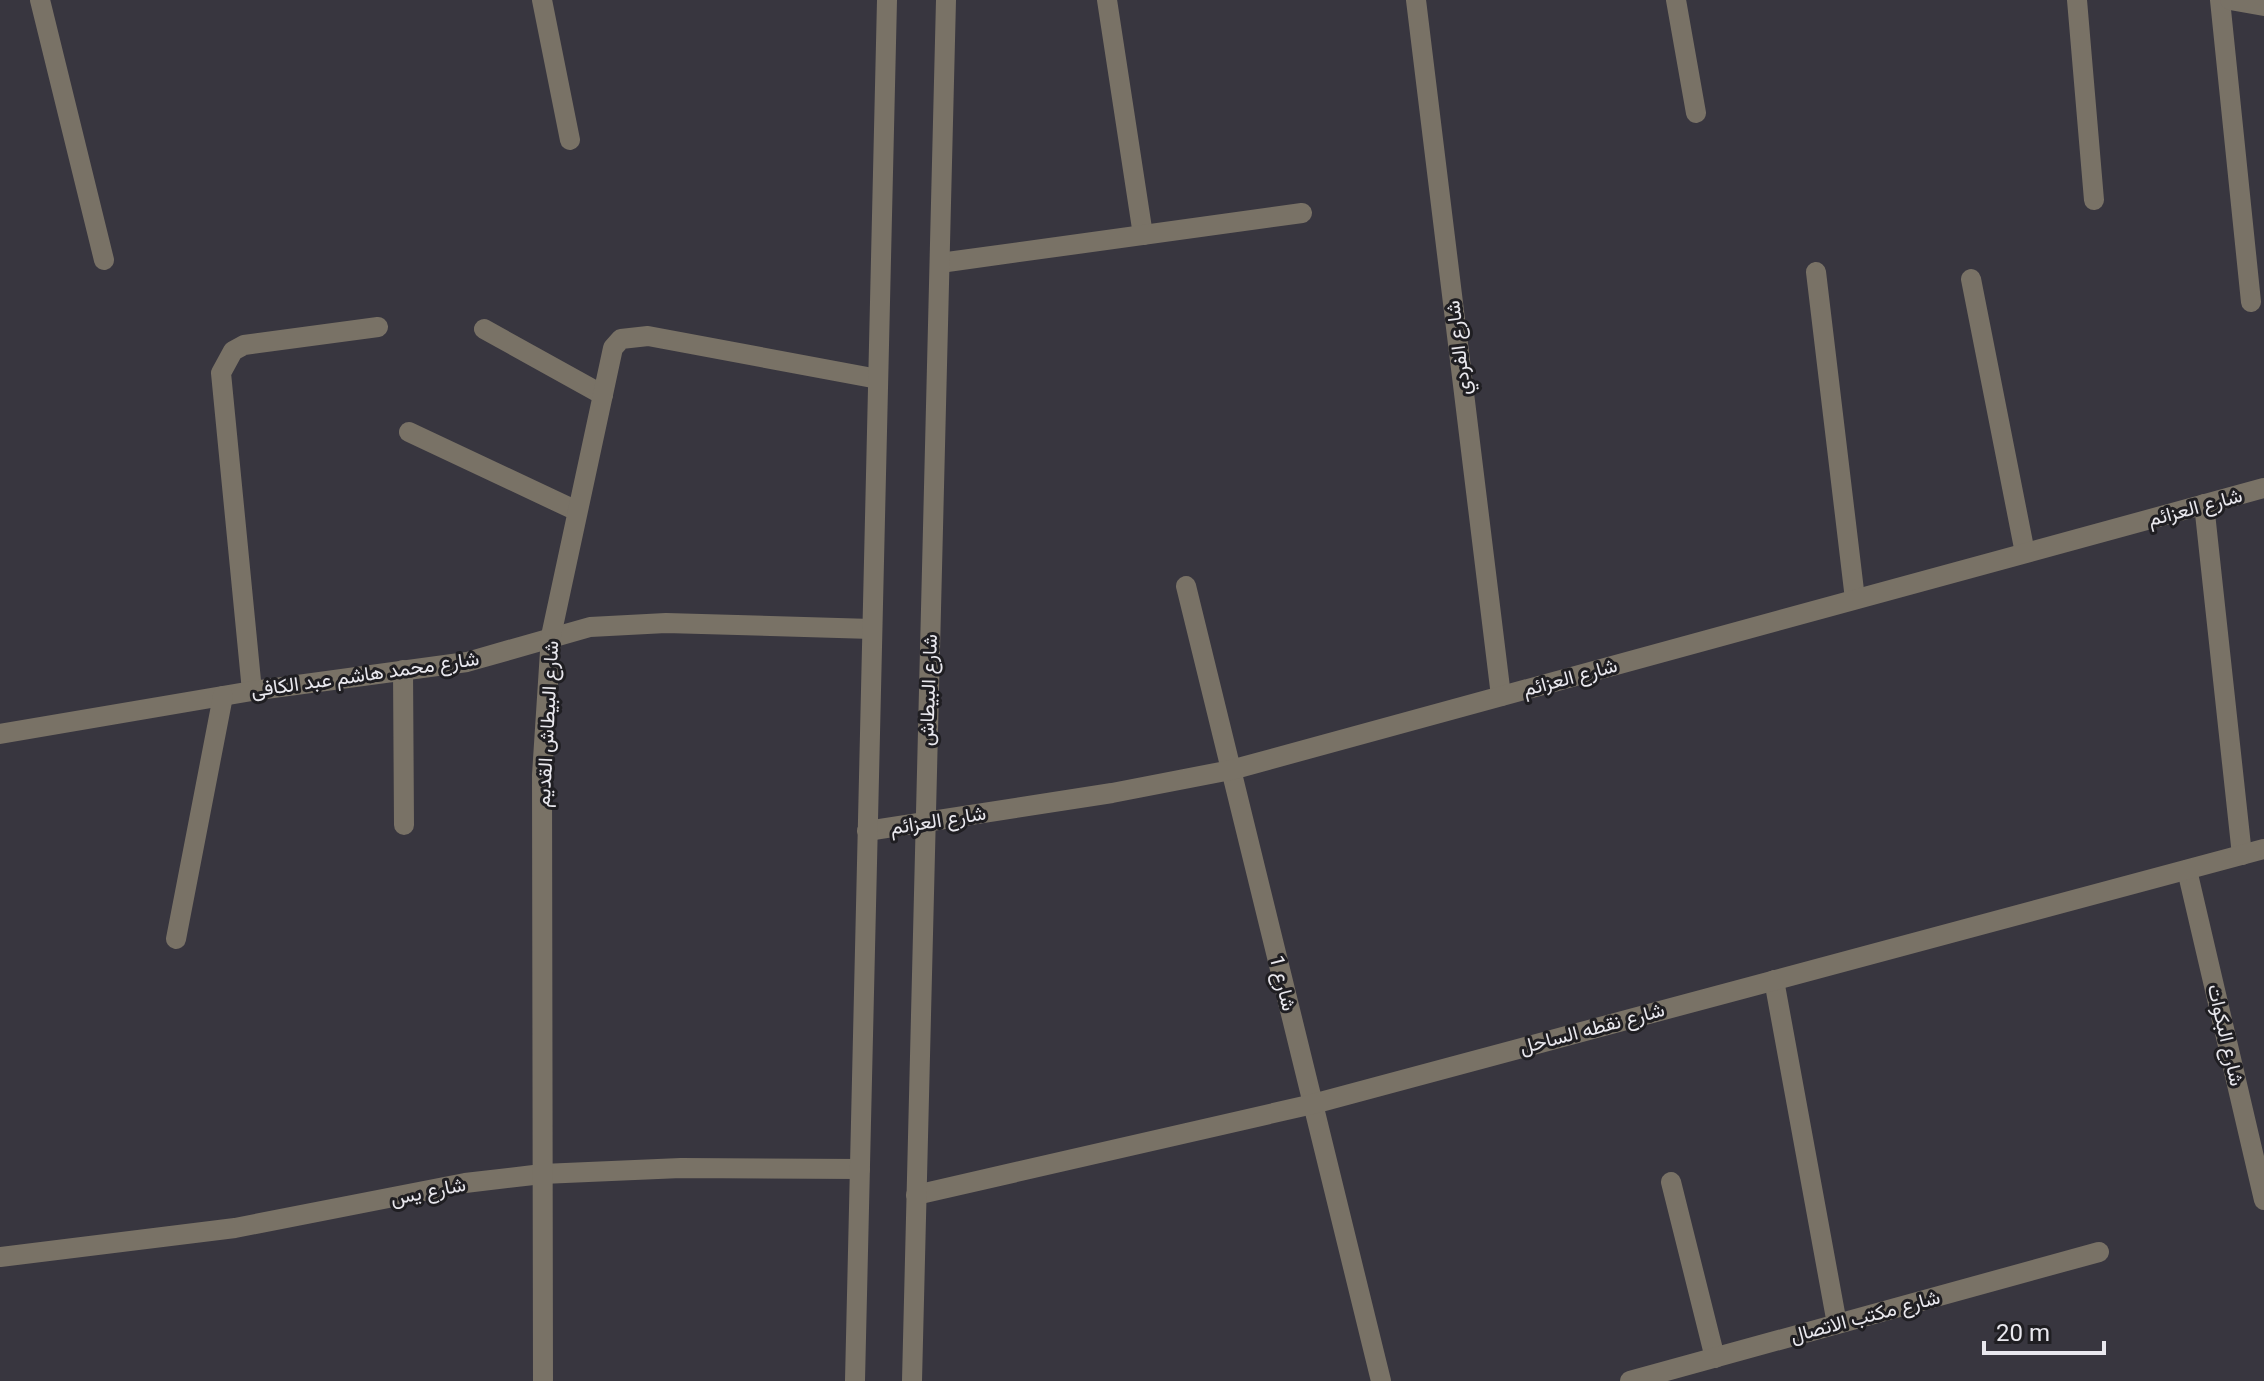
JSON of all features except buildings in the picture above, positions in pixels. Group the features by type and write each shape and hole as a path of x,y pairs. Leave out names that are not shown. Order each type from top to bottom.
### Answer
{"street":[{"path":"40,0 104,260"},
{"path":"542,0 570,140"},
{"path":"855,1381 887,0"},
{"name":"شارع البيطاش","path":"912,1381 946,0"},
{"path":"1107,0 1143,235"},
{"name":"شارع الفردي","path":"1416,0 1501,696"},
{"path":"1676,0 1696,113"},
{"path":"2077,0 2094,200"},
{"path":"2220,0 2251,302"},
{"path":"2230,0 2264,6"},
{"path":"940,263 1302,213"},
{"path":"1816,272 1855,599"},
{"path":"1971,279 2025,553"},
{"path":"252,691 221,373 233,351 244,345 378,327"},
{"path":"484,329 603,395"},
{"name":"شارع البيطاش القديم","path":"543,1381 544,706 551,636 613,348 621,339 648,336 878,379"},
{"path":"409,432 577,511"},
{"name":"شارع العزائم","path":"867,831 1142,788 1231,770 2264,488"},
{"path":"2204,504 2242,855"},
{"name":"شارع 1","path":"1186,586 1381,1381"},
{"name":"شارع محمد هاشم عبد الكافى","path":"0,734 252,691 467,662 590,627 628,623 872,629"},
{"path":"403,670 404,825"},
{"path":"176,939 223,696"},
{"name":"شارع نقطه الساحل","path":"916,1195 1313,1104 2264,849"},
{"name":"شارع البكوات","path":"2187,870 2264,1200"},
{"path":"1774,980 1837,1324"},
{"name":"شارع يس","path":"0,1257 235,1228 465,1183 542,1174 681,1168 860,1169"},
{"path":"1671,1182 1715,1358"},
{"name":"شارع مكتب الاتصال","path":"1630,1381 2099,1252"}]}
